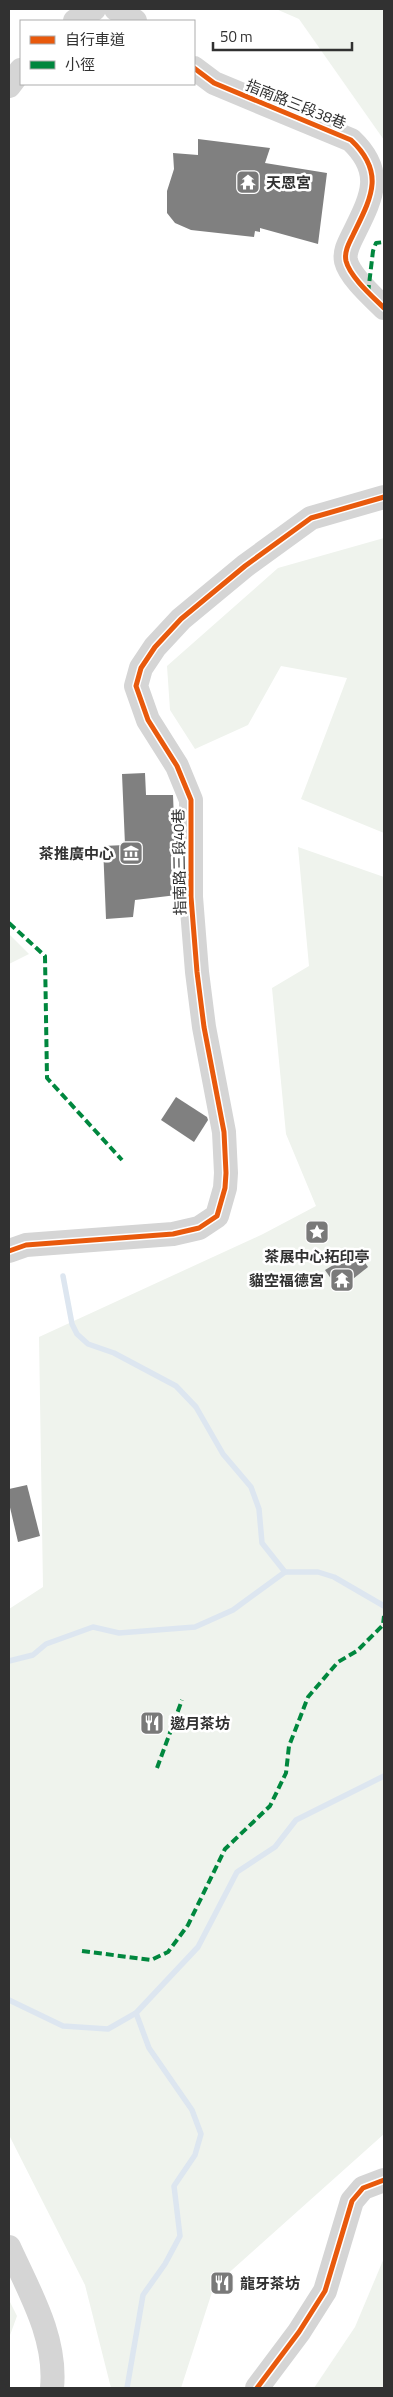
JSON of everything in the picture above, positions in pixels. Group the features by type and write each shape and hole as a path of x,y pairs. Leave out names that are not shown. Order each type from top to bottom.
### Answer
{"street":[{"path":"77,20 94,9"},
{"name":"指南路三段38巷","path":"195,69 214,83 351,140 363,151 372,168 373,190 346,249 346,260 368,293 384,308"},
{"path":"9,86 20,71"},
{"name":"指南路三段40巷","path":"9,1251 26,1245 173,1234 199,1228 217,1216 225,1188 224,1132 204,1027 197,972 191,897 191,800 177,766 148,720 136,686 140,668 155,646 181,619 245,566 311,518 384,497"},
{"path":"256,2388 299,2332 325,2291 352,2201 363,2188 384,2180"},
{"path":"9,2247 42,2320 54,2370 52,2388"}],"shaded area":[{"path":"276,9 384,9 384,140 299,19"},
{"path":"384,538 384,833 301,799 347,678 281,666 248,725 195,749 170,710 167,666 278,568"},
{"path":"298,847 384,877 384,2134 214,2286 181,2388 111,2388 85,2285 9,2135 9,1609 43,1587 39,1337 263,1234 316,1206 286,1134 272,988 309,966"},
{"path":"9,934 29,954 9,964"},
{"path":"384,2258 384,2388 314,2388 355,2327"},
{"path":"9,2300 17,2316 9,2338"}],"building":[{"name":"天恩宮","path":"198,139 270,148 265,163 327,173 318,244 260,228 260,232 255,231 254,237 191,230 175,223 167,213 167,191 174,169 173,153 198,155"},
{"name":"茶推廣中心","path":"145,773 146,795 173,795 177,895 135,900 133,917 106,919 103,846 125,845 122,774"},
{"path":"176,1097 207,1117 208,1120 194,1142 161,1120"},
{"name":"貓空福德宮","path":"357,1251 368,1267 339,1290 325,1270"},
{"path":"27,1485 40,1536 18,1542 9,1503 9,1489"}],"waterway":[{"path":"63,1276 72,1324 77,1334 88,1344 114,1353 176,1386 196,1407 223,1454 251,1487 259,1509 262,1543 285,1572 318,1572 334,1577 384,1606"},
{"path":"9,1661 33,1655 46,1644 93,1627 119,1633 195,1627 233,1610 285,1572"},
{"path":"9,2000 63,2026 108,2029 136,2013 198,1947 237,1872 275,1847 296,1820 384,1776"},
{"path":"127,2388 143,2295 165,2264 180,2236 174,2186 195,2155 201,2134 192,2110 149,2048 136,2013"}],"marked path":[{"path":"368,293 373,251 376,243 384,242"},
{"path":"9,923 45,956 47,1078 122,1160"},
{"path":"82,1951 151,1960 168,1952 188,1925 225,1849 270,1806 286,1773 289,1746 308,1697 338,1662 357,1651 383,1625 384,1616"},
{"path":"157,1768 182,1700"}],"cycle path":[{"path":"195,69 214,83 351,140 362,152 369,164 372,186 370,197 347,248 346,261 352,274 384,308"},
{"path":"9,1251 26,1245 173,1234 199,1228 217,1216 225,1188 224,1132 204,1027 197,972 191,897 191,800 177,766 148,720 136,686 141,668 155,647 181,619 245,566 311,518 384,497"},
{"path":"257,2388 299,2332 325,2291 352,2201 363,2188 384,2180"}],"place":[{"name":"天恩宮","path":"248,182"},
{"name":"茶推廣中心","path":"131,853"},
{"name":"茶展中心拓印亭","path":"317,1232"},
{"name":"貓空福德宮","path":"342,1280"},
{"name":"邀月茶坊","path":"152,1723"},
{"name":"龍牙茶坊","path":"222,2283"}]}
